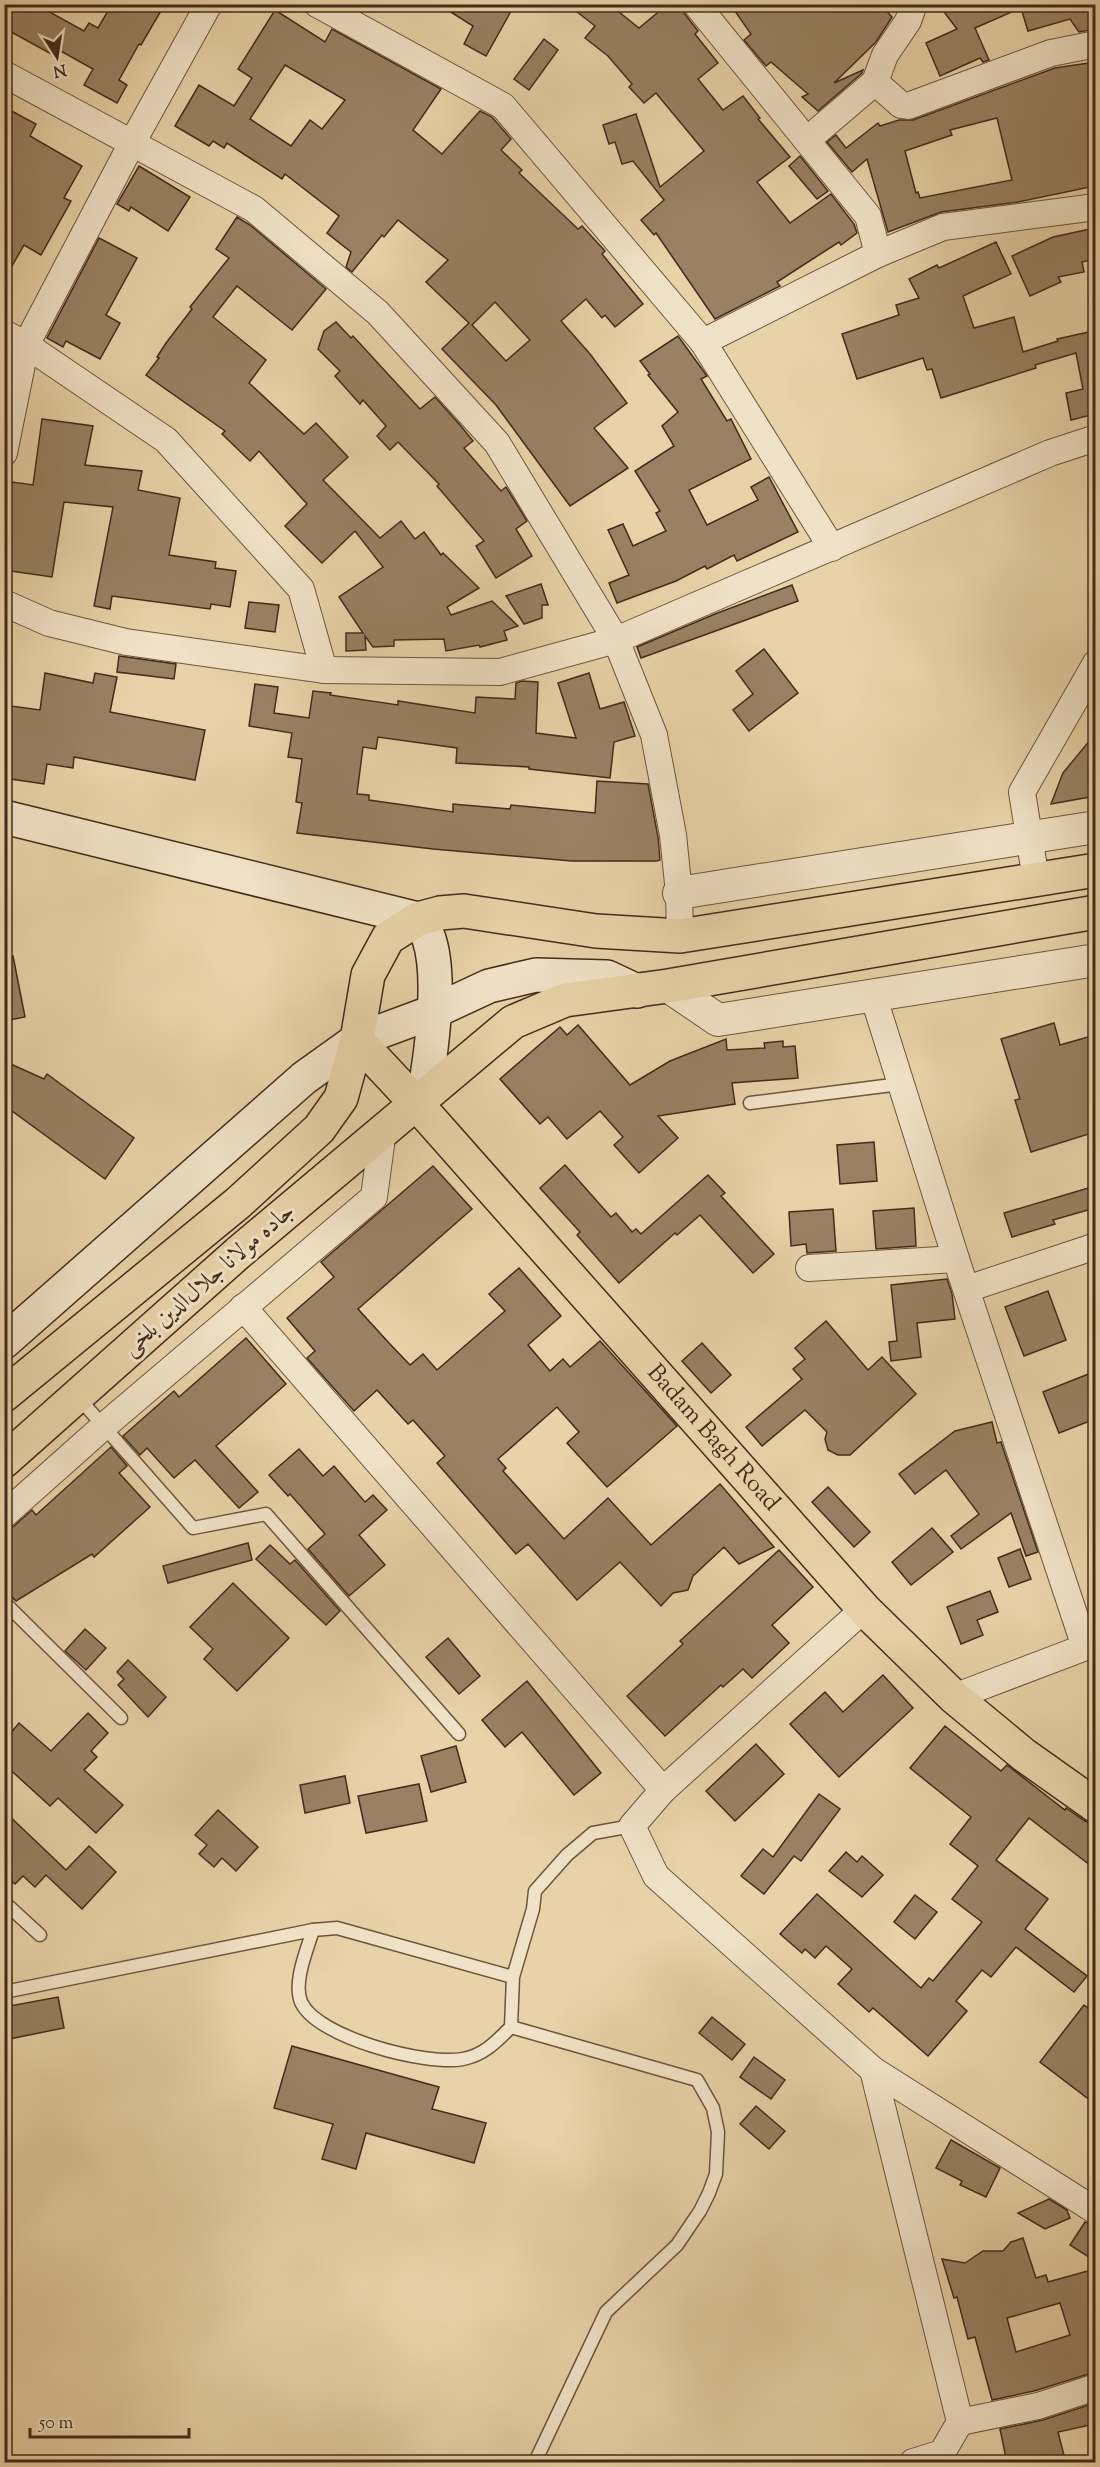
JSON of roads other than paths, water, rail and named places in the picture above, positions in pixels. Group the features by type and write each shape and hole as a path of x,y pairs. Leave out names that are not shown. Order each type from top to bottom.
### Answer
{"main road":[{"path":"4,817 418,919 429,938 433,958 431,1055 419,1098"},
{"name":"جاده مولانا جلال‌الدین بلخی","path":"4,1395 238,1203 319,1129 341,1098 357,1040 368,975 388,938 418,919 440,913 464,911 596,931 680,936 1095,870"},
{"name":"جاده مولانا جلال‌الدین بلخی","path":"4,1461 238,1253 419,1098 513,1022 565,1000 668,986 1095,912"},
{"path":"4,1342 304,1078 357,1040 433,1012 489,987 536,975 607,976 637,990"},
{"name":"Badam Bagh Road","path":"357,1040 419,1098 864,1609 954,1697 1024,1755 1095,1806"}],"street":[{"path":"4,453 15,339 132,143 209,4"},
{"path":"317,4 503,106 703,342 832,548"},
{"path":"696,4 868,216 878,254"},
{"path":"807,141 875,82 885,55 908,21 914,4"},
{"path":"875,82 901,105 908,106 1051,53 1095,44"},
{"path":"4,74 254,209 378,313 497,443 616,640 654,735 674,835 680,936"},
{"path":"703,342 878,254 943,227 1095,207"},
{"path":"15,339 166,440 301,589 324,670"},
{"path":"4,603 49,622 126,642 324,670 500,672 616,640 1050,453 1095,438"},
{"path":"1036,880 1022,792 1095,663"},
{"path":"679,893 1095,827"},
{"path":"668,986 718,1020 1095,960"},
{"path":"873,995 956,1259 1090,1645 954,1697"},
{"path":"4,1515 103,1427 374,1197 383,1130"},
{"path":"967,1289 1095,1246"},
{"path":"809,1268 956,1259"},
{"path":"243,1307 663,1790"},
{"path":"864,1609 663,1790 632,1826 656,1876 873,2070 1095,2211"},
{"path":"873,2070 960,2422 942,2453 913,2463"},
{"path":"960,2422 1038,2406 1095,2387"}],"lane":[{"path":"750,1102 900,1084"},
{"path":"77,1395 193,1528 266,1514 459,1734"},
{"path":"4,1602 121,1718"},
{"path":"313,1930 300,1980 300,2000 317,2021 344,2036 426,2060 462,2060 488,2051 511,2027 513,1977 533,1909 535,1891 567,1855 593,1833 632,1826"},
{"path":"4,1902 40,1935"},
{"path":"4,1992 313,1930 337,1928 513,1977"},
{"path":"511,2027 697,2080 713,2108 718,2132 716,2174 700,2211 677,2245 606,2312 535,2463"}]}
